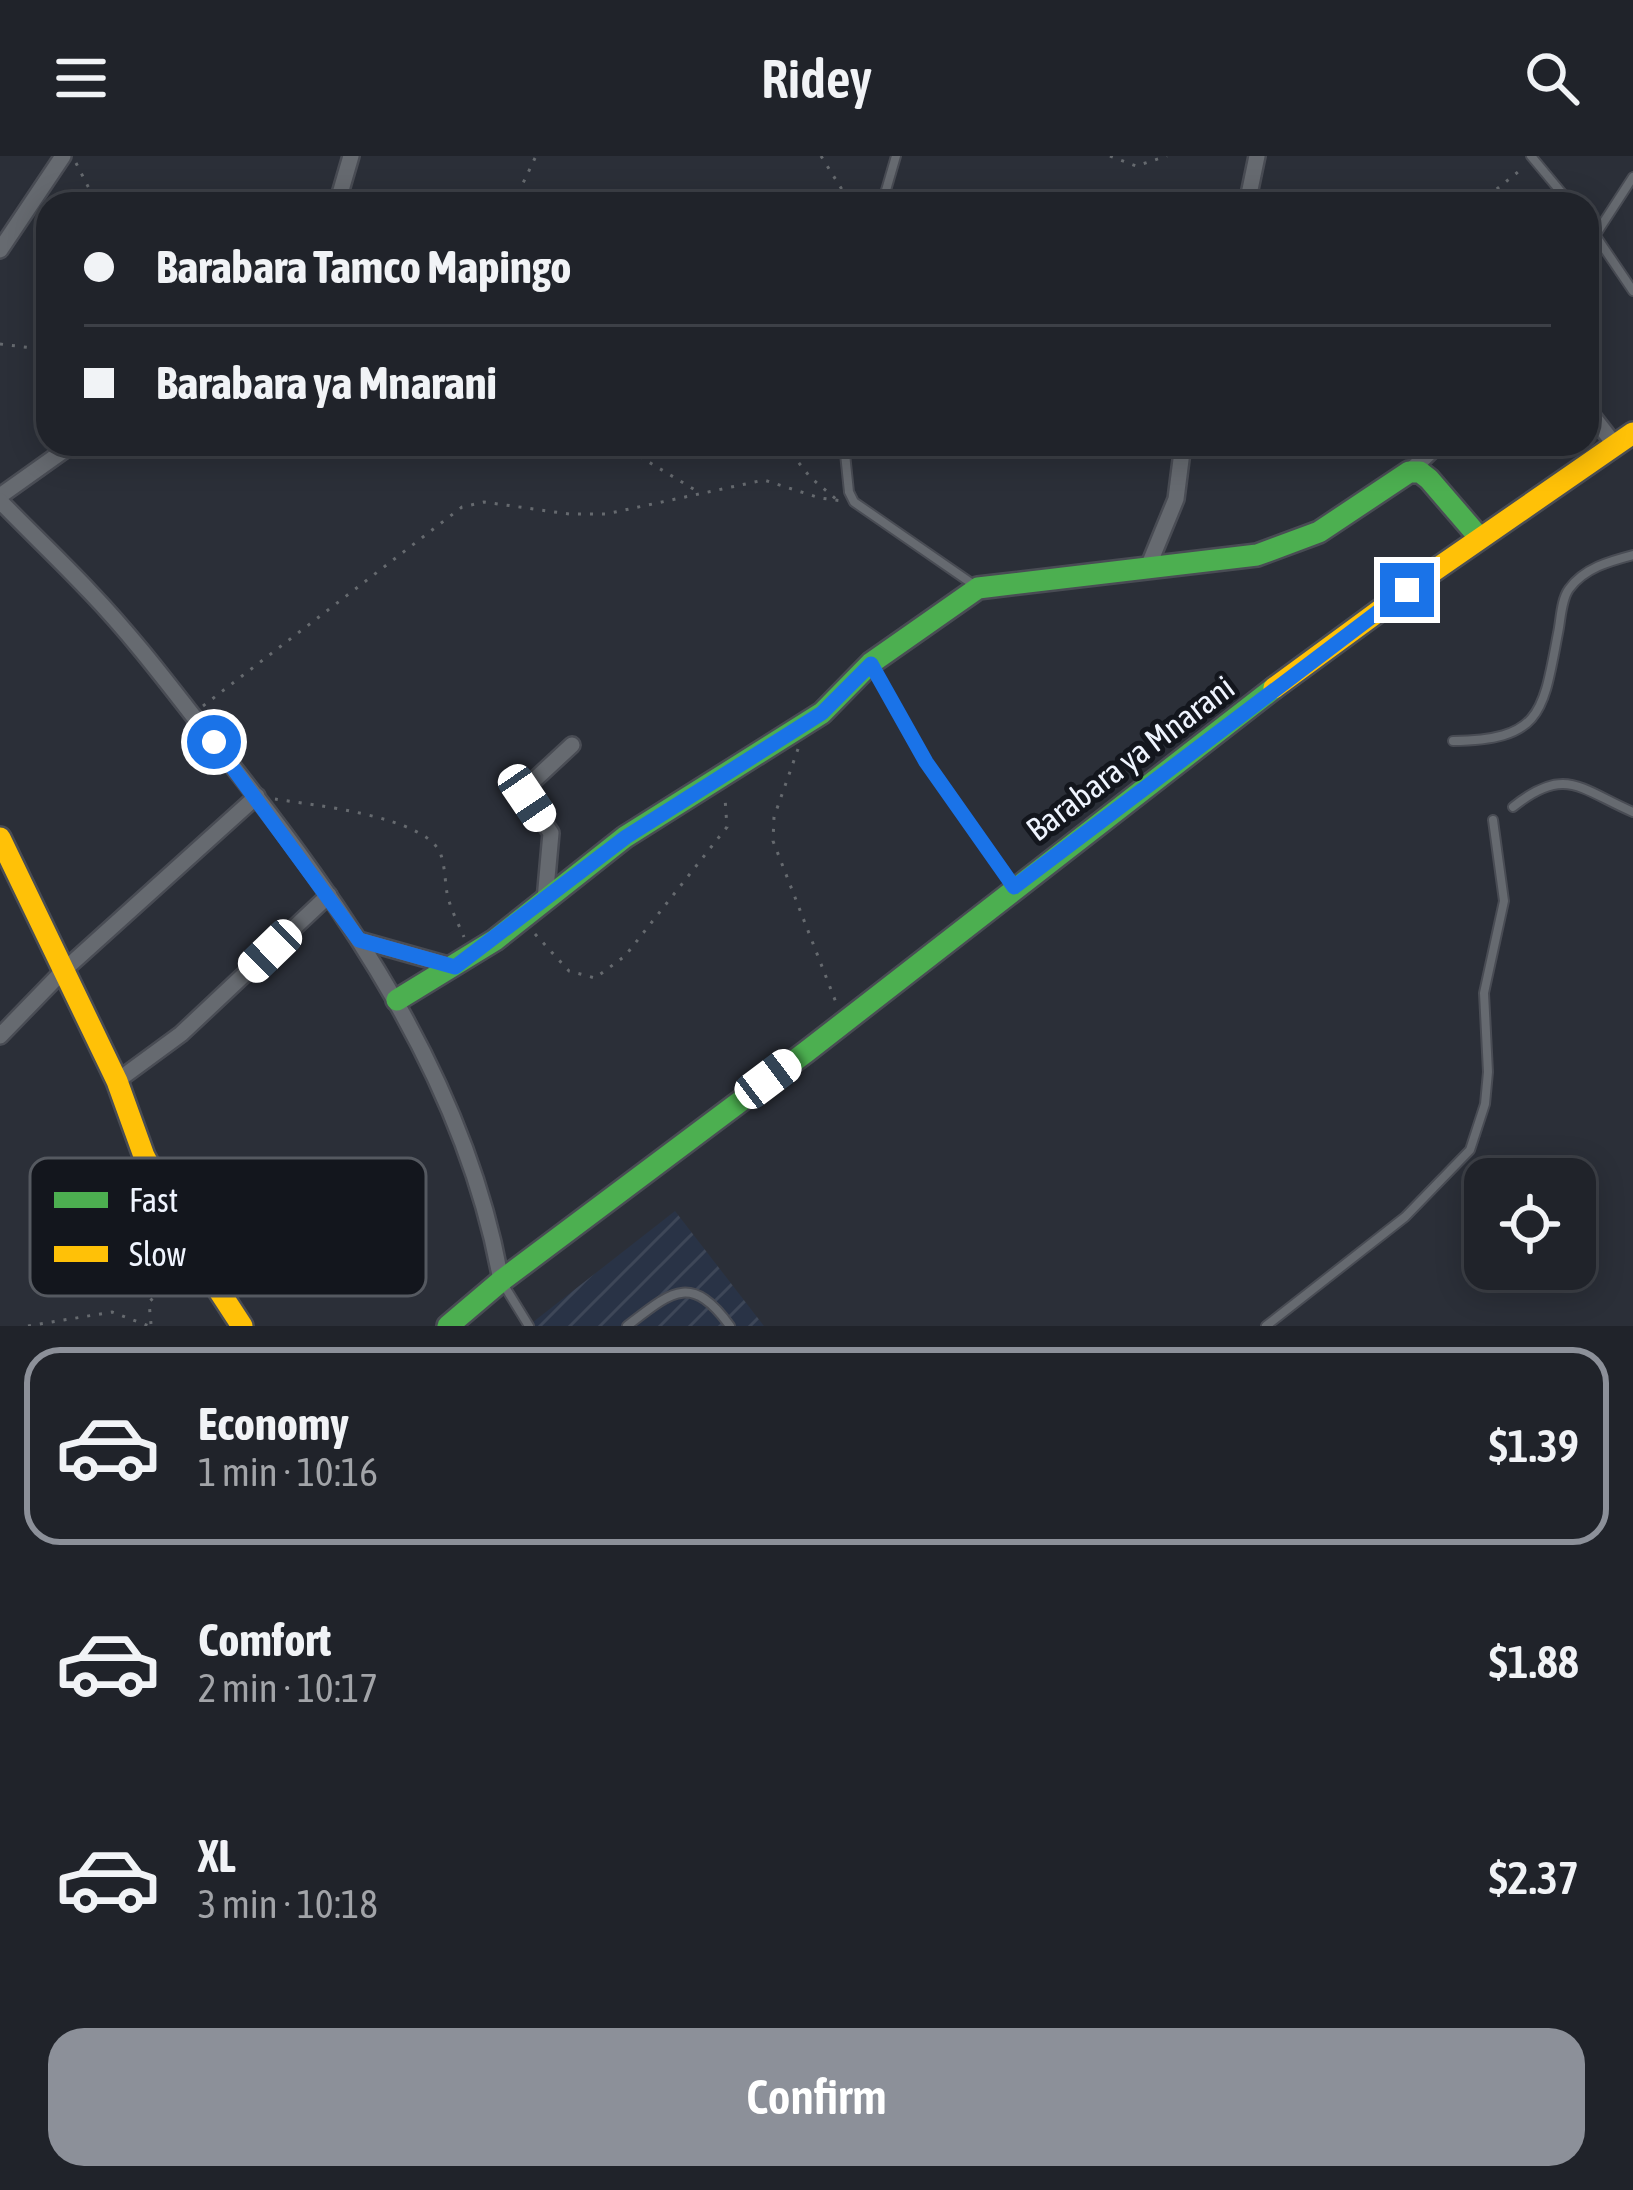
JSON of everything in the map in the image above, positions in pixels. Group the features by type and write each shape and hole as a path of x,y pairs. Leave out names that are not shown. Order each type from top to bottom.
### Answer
{"street":[{"path":"37,192 63,156"},
{"path":"340,192 351,156"},
{"path":"1250,192 1257,156"},
{"path":"0,250 36,193"},
{"path":"1599,419 1624,439"},
{"name":"Barabara ya Mnarani","path":"1599,456 1624,439"},
{"path":"57,456 0,499 93,595 192,715 329,895 398,1000 469,1154 501,1281"},
{"path":"1148,567 1176,499 1181,456"},
{"path":"398,1000 464,961 626,837 822,713 871,664 978,588 1257,555 1292,546 1343,520 1426,456"},
{"name":"Barabara ya Mnarani","path":"448,1326 1014,887 1478,536 1598,456"},
{"path":"1409,472 1430,479 1478,536"},
{"path":"545,900 551,833 527,798 529,785 572,745"},
{"path":"0,1036 62,972 256,796"},
{"path":"0,838 117,1082 145,1158"},
{"path":"117,1082 182,1034 329,895"},
{"path":"359,940 464,961"},
{"path":"222,1296 242,1326"}],"lane":[{"path":"886,192 896,156"},
{"path":"1533,159 1561,192"},
{"path":"1599,229 1633,177"},
{"path":"1599,239 1633,291"},
{"path":"845,456 854,502 978,588"},
{"path":"1453,741 1486,741 1520,732 1533,719 1548,688 1566,593 1581,576 1633,555"},
{"path":"871,664 926,762 1014,887"},
{"path":"1513,807 1535,790 1564,782 1633,812"},
{"path":"1266,1326 1405,1217 1477,1137 1488,1072 1484,993 1504,902 1493,820"},
{"path":"501,1281 529,1326"},
{"path":"627,1326 663,1298 682,1290 697,1292 730,1326"}],"path":[{"path":"73,156 91,192"},
{"path":"519,192 536,156"},
{"path":"821,156 844,192"},
{"path":"1110,156 1136,166 1167,156"},
{"path":"1491,192 1533,159"},
{"path":"0,344 36,348"},
{"path":"639,456 702,495"},
{"path":"793,456 837,501"},
{"path":"192,715 462,507 484,502 607,514 764,480 854,502"},
{"path":"801,742 774,817 773,841 844,1022"},
{"path":"522,919 569,971 595,978 625,956 727,827 728,807 720,779"},
{"path":"256,796 352,811 394,823 430,841 440,850 464,961"},
{"path":"28,1326 112,1312 150,1326 149,1302 155,1296"}],"shaded area":[{"path":"675,1211 764,1326 528,1326"}],"traffic: fast":[{"path":"397,1000 495,940 625,837 822,713 871,663 978,588 1257,555 1319,532 1409,472 1420,472 1429,479 1478,536"},
{"path":"448,1326 1274,688"}],"traffic: slow":[{"path":"1274,688 1633,433"},
{"path":"0,838 117,1081 145,1158"},
{"path":"222,1296 242,1326"}],"route":[{"path":"214,742 359,940 455,967 626,837 822,713 871,664 926,762 1014,887 1407,590"}]}
